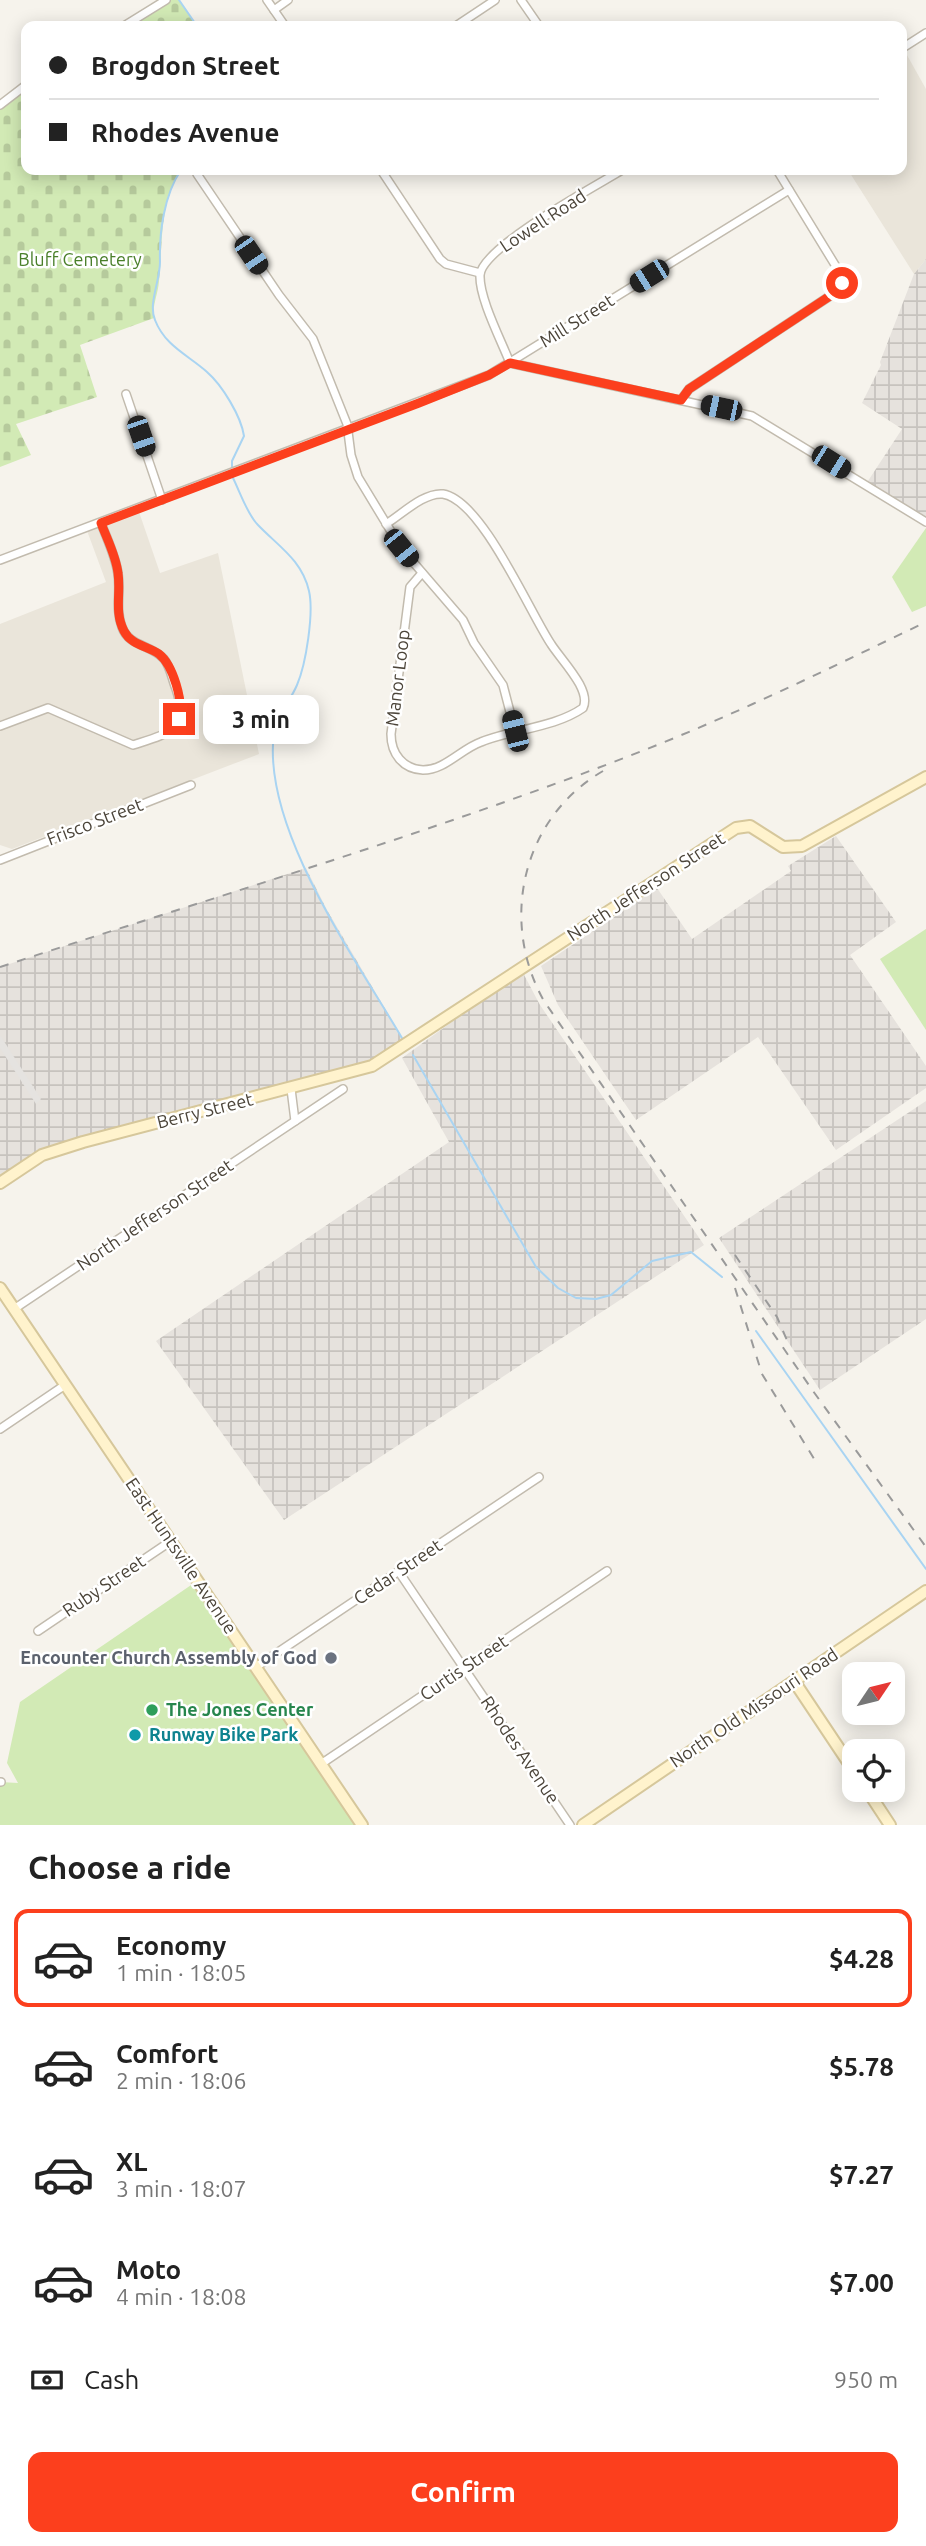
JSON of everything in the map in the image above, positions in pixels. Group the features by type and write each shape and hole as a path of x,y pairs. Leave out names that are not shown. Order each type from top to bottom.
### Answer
{"street":[{"path":"132,21 166,0"},
{"path":"267,0 282,21"},
{"path":"274,10 288,0"},
{"path":"464,21 495,0"},
{"path":"521,0 535,21"},
{"path":"907,46 926,33"},
{"path":"0,105 21,89"},
{"path":"198,175 279,295 313,339 348,430 354,467 401,548 463,620 474,643 497,675 507,695 515,731"},
{"path":"383,175 440,259 446,264 480,273 482,287 510,363 763,420 926,522"},
{"name":"Lowell Road","path":"480,273 485,261 510,239 614,175"},
{"path":"681,400 689,389 836,292 842,283 840,273 780,175"},
{"name":"Mill Street","path":"0,561 489,375 789,190"},
{"path":"126,394 162,500"},
{"name":"Manor Loop","path":"386,524 426,498 443,494 450,498 490,539 512,572 550,643 583,693 585,705 578,712 478,742 428,769 412,768 393,751 391,734 408,596 410,587 422,573"},
{"path":"0,726 48,708 133,745 164,735 176,726 181,703 168,665 158,654 134,642 122,630 117,609 118,570 101,523"},
{"name":"North Jefferson Street","path":"412,1043 527,964 736,828 750,826 783,847 802,846 926,777"},
{"name":"Frisco Street","path":"0,860 191,785"},
{"name":"Berry Street","path":"0,1183 42,1155 372,1066 412,1043"},
{"path":"291,1089 295,1121"},
{"name":"North Jefferson Street","path":"14,1309 343,1089"},
{"name":"East Huntsville Avenue","path":"0,1288 362,1825"},
{"path":"0,1429 65,1385"},
{"name":"Cedar Street","path":"256,1667 539,1477"},
{"name":"Ruby Street","path":"38,1631 171,1541"},
{"name":"Rhodes Avenue","path":"399,1572 570,1825"},
{"name":"Curtis Street","path":"321,1764 607,1572"},
{"name":"North Old Missouri Road","path":"583,1825 926,1591"},
{"path":"794,1681 842,1753"},
{"path":"875,1802 890,1825"}],"shaded area":[{"path":"907,55 926,89 926,259 914,274 851,175 907,175"},
{"path":"926,259 926,522 866,484 902,429 862,403 881,365 914,274"},
{"path":"138,509 160,573 218,553 259,754 12,849 0,845 0,624 106,582 86,528"},
{"path":"836,836 896,922 850,955 926,1066 926,1088 836,1150 758,1037 636,1120 558,1005 541,966 657,888 692,939 791,871 788,866"},
{"path":"306,868 327,910 407,1046 391,1056 42,1155 0,1183 0,967"},
{"path":"522,971 540,1005 704,1245 284,1520 156,1341 449,1142 402,1058"},
{"path":"0,1035 41,1099 36,1104 0,1048"},
{"path":"926,1101 926,1319 820,1390 719,1238"}],"green space":[{"path":"166,0 179,0 194,21 132,21"},
{"name":"Bluff Cemetery","path":"21,89 21,175 178,175 165,210 154,318 80,345 97,397 16,424 31,455 0,467 0,105"},
{"path":"926,528 926,606 912,612 892,577"},
{"path":"926,929 926,1030 880,959"},
{"name":"The Jones Center","path":"197,1581 362,1825 0,1825 0,1782 18,1783 7,1763 20,1702"}],"waterway":[{"path":"179,0 194,21"},
{"path":"178,175 170,191 164,215 153,314 165,337 213,378 235,410 244,436 232,461 232,469"},
{"path":"233,478 254,520 295,562 309,591 310,625 303,665 297,685 274,733 274,770 282,809 296,850 316,891 402,1038"},
{"path":"413,1055 536,1267 558,1288 576,1298 596,1299 611,1295 652,1261 691,1252 722,1277"},
{"path":"756,1331 926,1569"}],"railway":[{"path":"0,967 323,864 563,781 714,721 926,622"},
{"path":"603,771 575,791 553,816 537,843 526,874 522,905 523,938 530,970 544,1001 813,1391 926,1547"},
{"path":"735,1255 777,1317 789,1345"},
{"path":"735,1288 762,1374 816,1462"}],"place":[{"name":"Encounter Church Assembly of God","path":"331,1658"},
{"name":"The Jones Center","path":"152,1710"},
{"name":"Runway Bike Park","path":"135,1735"}],"route":[{"path":"179,719 181,703 168,665 158,654 134,642 122,630 117,609 118,570 101,523 419,403 489,375 510,363 681,400 689,389 836,292 842,283"}]}
